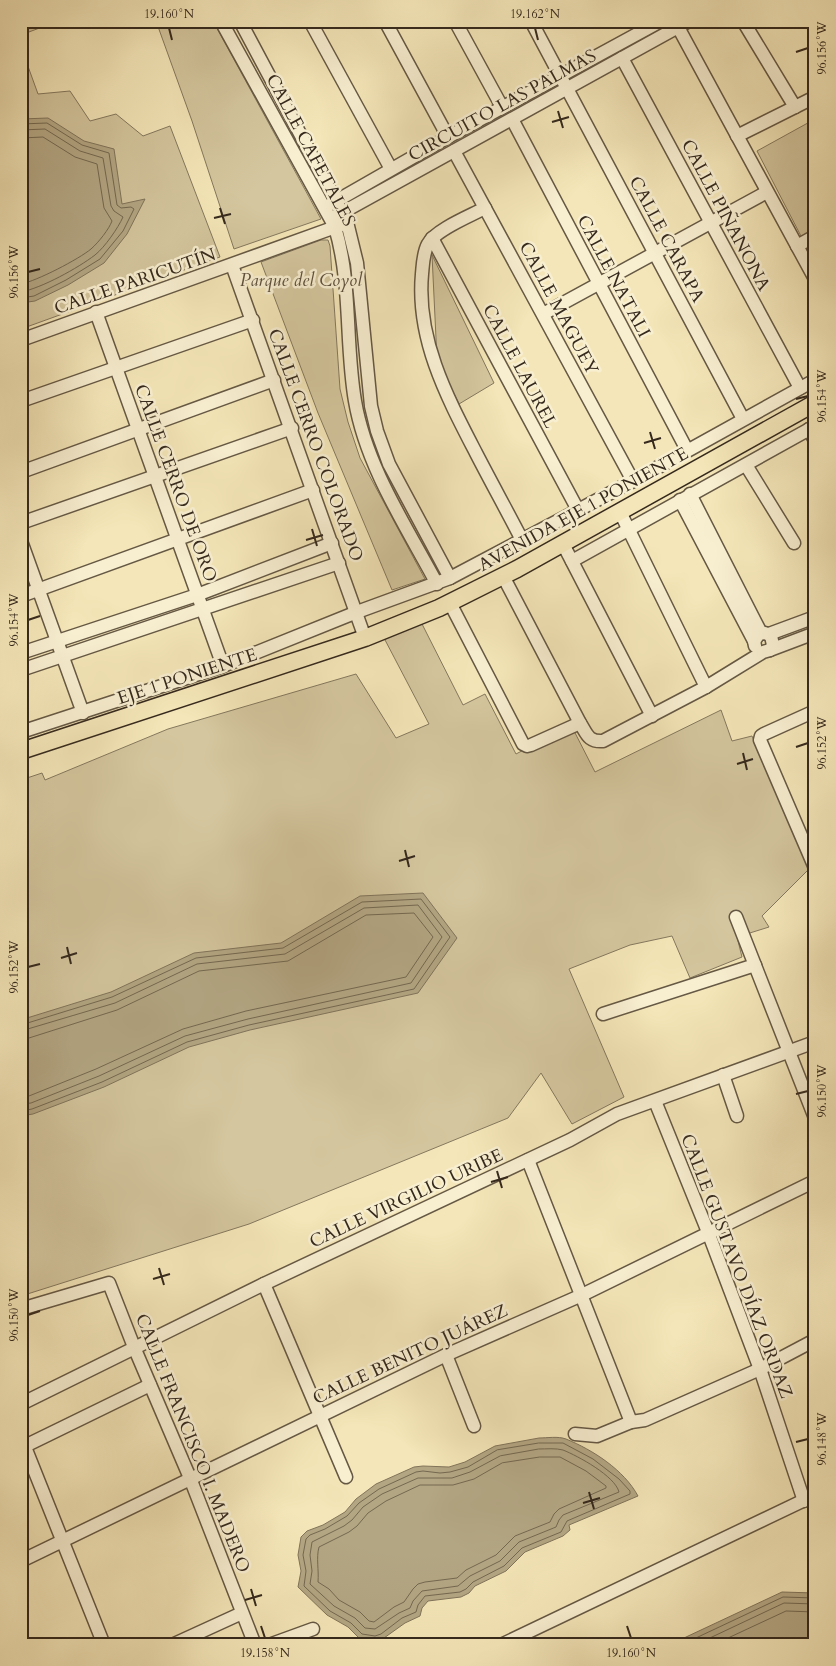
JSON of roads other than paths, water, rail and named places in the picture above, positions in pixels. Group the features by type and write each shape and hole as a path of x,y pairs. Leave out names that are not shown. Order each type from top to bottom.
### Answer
{"main road":[{"name":"AVENIDA EJE 1 PONIENTE","path":"365,638 450,603 503,576 815,403"},
{"name":"EJE 1 PONIENTE","path":"21,751 365,638"}],"street":[{"name":"CALLE CAFETALES","path":"221,21 336,217 357,263 371,406 377,431 396,480 450,578"},
{"name":"CALLE CAFETALES","path":"240,21 337,200"},
{"path":"310,21 391,169"},
{"path":"385,21 448,137"},
{"path":"456,21 502,107"},
{"name":"CALLE CARAPA","path":"531,21 743,419"},
{"name":"CIRCUITO LAS PALMAS","path":"336,217 337,200 502,107 662,21"},
{"path":"743,21 795,107"},
{"name":"CIRCUITO LAS PALMAS","path":"336,217 683,24"},
{"path":"683,24 737,136 815,279"},
{"name":"CALLE PIÑANONA","path":"622,58 800,388"},
{"path":"737,136 815,97"},
{"name":"CALLE NATALI","path":"512,119 687,450"},
{"name":"CALLE MAGUEY","path":"454,151 633,481"},
{"path":"543,314 767,192"},
{"path":"485,208 432,238 428,245 424,257 421,287 424,321 433,362 452,408 522,540"},
{"name":"CALLE CAFETALES","path":"336,217 346,275 352,378 361,427 376,469 437,584"},
{"name":"CALLE PARICUTÍN","path":"21,340 232,265 336,217"},
{"path":"797,246 815,236"},
{"name":"CALLE LAUREL","path":"432,238 578,510"},
{"name":"CALLE CERRO COLORADO","path":"232,265 292,428 365,638"},
{"name":"CALLE CERRO DE ORO","path":"96,312 223,666"},
{"path":"21,401 253,320"},
{"path":"21,472 274,380"},
{"name":"AVENIDA EJE 1 PONIENTE","path":"21,732 223,666 357,612 437,584 633,481 815,380"},
{"path":"21,523 292,428"},
{"path":"572,561 685,497 813,432"},
{"path":"746,466 794,543"},
{"path":"21,596 313,490"},
{"path":"685,497 761,636 774,642 766,651"},
{"path":"644,498 654,514"},
{"path":"620,512 706,687"},
{"path":"21,541 82,713"},
{"path":"21,652 197,595 332,543"},
{"path":"563,544 652,716"},
{"path":"21,670 339,563"},
{"path":"503,576 580,723 589,738 595,742 603,741 652,716 706,687 766,651 815,633"},
{"path":"450,603 523,744 531,745 580,723"},
{"path":"131,616 136,631"},
{"path":"766,651 756,648 761,636 815,617"},
{"path":"814,865 760,740 761,736 815,711"},
{"path":"736,917 815,1118"},
{"path":"603,1014 755,965"},
{"name":"CALLE VIRGILIO URIBE","path":"21,1404 264,1284 570,1140 617,1114 815,1042"},
{"path":"723,1075 737,1116"},
{"name":"CALLE GUSTAVO DÍAZ ORDAZ","path":"655,1100 708,1232 809,1498"},
{"path":"528,1160 631,1422"},
{"name":"CALLE BENITO JUÁREZ","path":"21,1561 446,1355 582,1295 815,1181"},
{"name":"CALLE FRANCISCO I. MADERO","path":"21,1309 109,1283 190,1478 255,1645"},
{"path":"264,1284 346,1477"},
{"path":"575,1434 597,1436 631,1422 645,1420 760,1369 815,1340"},
{"path":"446,1355 474,1426"},
{"path":"104,1645 23,1441 150,1385"},
{"path":"502,1645 809,1498"},
{"path":"172,1645 242,1613"},
{"path":"269,1645 313,1629"}],"water":[{"path":"48,118 84,141 114,149 122,204 145,199 127,234 104,263 68,285 35,301 21,303 21,119"},
{"path":"423,893 457,938 418,993 250,1030 189,1047 104,1087 33,1114 21,1116 21,1021 111,992 194,953 281,943 360,896"},
{"path":"539,1438 563,1438 587,1449 616,1469 638,1496 569,1525 570,1530 563,1536 525,1552 506,1571 475,1586 469,1593 461,1597 428,1601 422,1608 420,1616 376,1641 359,1638 348,1627 327,1615 298,1587 301,1571 298,1555 301,1537 307,1531 323,1525 345,1512 356,1499 376,1484 414,1467 449,1467 465,1462 495,1446"},
{"path":"782,1592 815,1593 815,1645 669,1645"}],"park label":[{"name":"Parque del Coyol","path":"301,280"}]}
